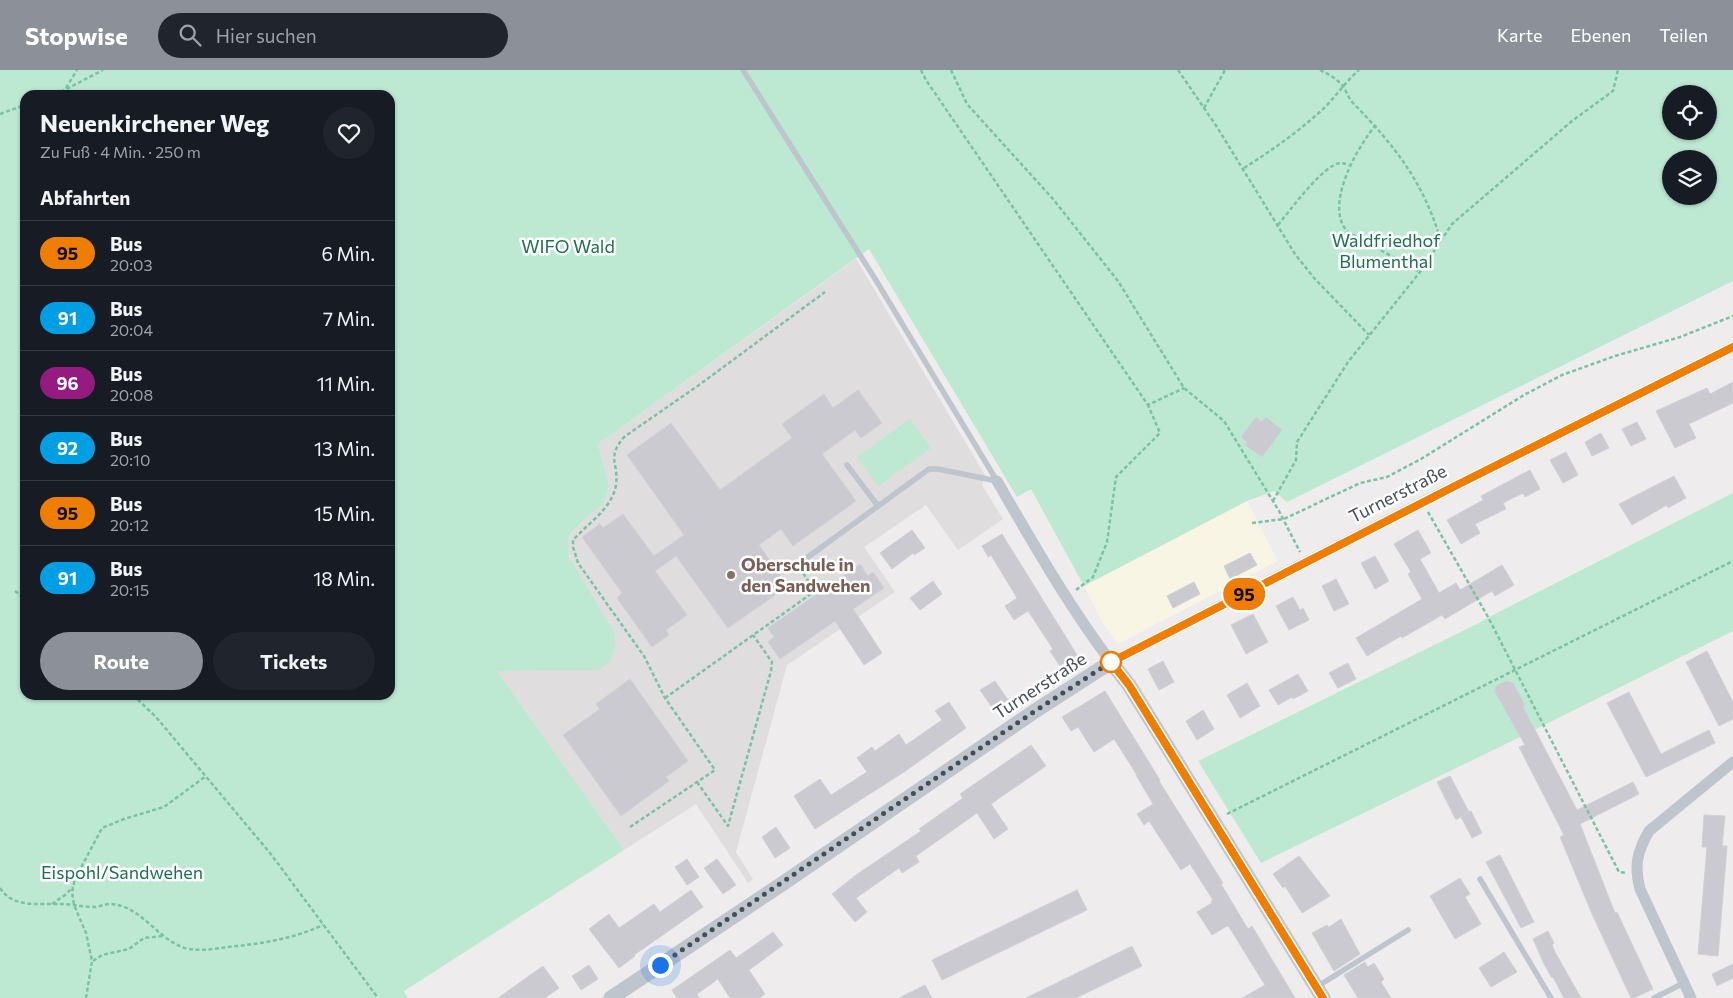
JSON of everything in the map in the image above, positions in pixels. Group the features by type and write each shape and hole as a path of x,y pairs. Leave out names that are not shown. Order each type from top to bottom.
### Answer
{"street":[{"name":"Turnerstraße","path":"611,998 1035,711 1111,662 1423,502 1733,347"},
{"path":"997,481 1068,598 1111,662 1129,685 1319,992"},
{"path":"1691,998 1647,906 1637,876 1637,857 1649,831 1658,822 1733,762"}],"lane":[{"path":"743,70 877,282 997,481"},
{"path":"847,465 878,506"},
{"path":"797,565 929,469 938,469 997,481"},
{"path":"1480,879 1551,998"},
{"path":"1319,992 1408,930"},
{"path":"1654,998 1684,983"}],"path":[{"path":"66,89 77,70"},
{"path":"66,89 102,70"},
{"path":"921,70 1148,405 1160,433 1116,477 1107,542 1093,577 1068,598"},
{"path":"951,70 967,104 1053,199 1118,281 1184,388 1224,421 1284,519 1305,562"},
{"path":"1178,70 1244,168 1295,254 1314,278 1369,335"},
{"path":"1204,108 1224,70"},
{"path":"1320,70 1331,75 1342,86 1350,99 1376,125 1408,167 1423,194 1441,241"},
{"path":"1244,168 1274,149 1323,110 1342,86 1359,70"},
{"path":"1273,501 1296,460 1297,442 1348,362 1420,272 1452,224 1572,121 1613,91 1618,70"},
{"path":"0,114 20,107"},
{"path":"1376,125 1349,164 1341,192 1339,216 1341,226 1348,232 1420,272"},
{"path":"1278,225 1321,176 1335,164 1349,164"},
{"path":"630,827 715,770 665,698 644,656 578,563 573,540 600,514 610,501 616,484 613,457 615,448 624,437 699,385 825,292"},
{"path":"1252,523 1284,519 1360,483 1387,477 1421,459 1524,395 1562,375 1615,356 1680,337 1733,316"},
{"path":"1148,405 1184,388"},
{"path":"1423,502 1488,617 1619,872 1637,876"},
{"path":"1214,822 1733,561"},
{"path":"665,698 815,591 797,565"},
{"path":"15,591 20,595"},
{"path":"697,782 728,826 771,671 772,662 753,635"},
{"path":"138,700 156,717 270,853 378,998"},
{"path":"86,998 92,961 86,933 74,905 72,892 102,828 124,818 164,806 206,776"},
{"path":"51,904 66,895 74,886"},
{"path":"0,888 4,894 17,902 38,905 94,907 110,904 127,907 173,942 188,949 206,950 256,944 306,933 323,926"},
{"path":"0,896 4,894"},
{"path":"92,961 102,955 129,949 144,938 165,936"}],"shaded area":[{"name":"Oberschule in den Sandwehen","path":"856,259 985,475 982,485 1003,519 958,550 926,505 864,547 895,592 787,665 736,852 753,879 748,883 696,804 624,850 497,671 598,670 567,545 568,536 587,517 603,505 609,486 598,444"},
{"path":"1247,501 1278,561 1118,644 1103,623 1084,586"}],"green space":[{"path":"0,70 1733,70 1733,281 1287,502 1274,491 1247,501 1084,586 1031,489 1017,497 869,249 598,444 609,486 603,505 587,517 568,536 569,557 615,634 615,646 610,662 598,670 497,671 624,850 404,991 408,998 0,998"},
{"path":"910,419 931,448 878,486 857,457"},
{"path":"1733,493 1733,631 1261,863 1198,761 1481,622"}],"building":[{"path":"1733,382 1733,403 1689,424 1696,438 1675,448 1656,411 1707,388 1710,394"},
{"path":"858,390 882,423 861,438 855,430 822,454 856,501 793,546 781,529 759,545 788,586 728,628 676,556 655,571 687,615 666,630 669,635 652,647 617,598 622,593 582,537 600,524 603,528 623,514 654,556 684,535 627,455 671,423 720,490 792,438 782,424 824,394 833,408"},
{"path":"1256,417 1262,422 1266,417 1282,430 1262,457 1245,445 1247,442 1241,437"},
{"path":"1637,422 1646,439 1631,446 1622,429"},
{"path":"1601,433 1609,448 1592,456 1585,442"},
{"path":"1566,452 1578,475 1563,483 1550,460"},
{"path":"1530,470 1540,489 1525,497 1523,493 1503,503 1506,509 1475,524 1480,533 1461,544 1447,520 1483,500 1481,496"},
{"path":"1674,476 1686,498 1668,508 1667,505 1632,525 1619,504"},
{"path":"912,530 925,548 914,555 913,553 892,569 880,553"},
{"path":"1418,530 1431,553 1420,559 1439,593 1456,583 1460,590 1502,565 1514,585 1495,596 1492,591 1445,619 1442,615 1367,656 1356,638 1422,599 1408,574 1411,572 1394,544"},
{"path":"1002,534 1077,655 1060,666 1050,651 1053,649 1028,611 1014,620 1005,606 1017,598 991,555 988,557 982,546"},
{"path":"1250,553 1257,565 1230,579 1224,566"},
{"path":"1375,556 1389,581 1375,589 1361,563"},
{"path":"860,564 868,576 873,572 884,588 853,609 882,653 864,665 835,621 780,659 768,642 774,637 768,628"},
{"path":"1336,579 1349,604 1334,611 1322,586"},
{"path":"933,581 942,594 920,610 910,598"},
{"path":"1194,582 1200,594 1173,608 1167,596"},
{"path":"1293,597 1300,610 1303,608 1309,620 1289,630 1276,606"},
{"path":"1253,614 1268,642 1246,654 1231,625"},
{"path":"1707,651 1733,702 1733,719 1719,726 1686,662"},
{"path":"1163,661 1174,682 1159,690 1148,669"},
{"path":"1348,663 1356,679 1338,688 1329,673"},
{"path":"1298,674 1308,691 1278,705 1269,690"},
{"path":"630,679 688,761 666,777 669,781 621,816 563,735 600,709 596,704"},
{"path":"995,681 1008,700 993,709 980,690"},
{"path":"1506,681 1513,683 1525,705 1523,707 1577,810 1633,782 1639,794 1580,824 1615,913 1617,912 1653,989 1634,998 1631,998 1592,914 1560,837 1564,835 1519,747 1525,745 1495,692 1496,686"},
{"path":"1247,683 1260,706 1240,718 1227,695"},
{"path":"1105,691 1223,883 1221,884 1248,929 1252,926 1295,998 1242,998 1265,985 1229,927 1227,926 1212,935 1197,912 1212,903 1211,901 1213,900 1190,864 1181,870 1149,821 1144,825 1137,814 1153,804 1114,739 1094,752 1078,727 1071,731 1062,717"},
{"path":"1629,692 1661,754 1709,730 1715,743 1646,777 1607,703"},
{"path":"949,702 966,728 904,772 815,829 794,796 820,779 831,795 867,772 857,758 872,747 875,751 899,734 906,745 942,720 935,711"},
{"path":"1203,710 1214,729 1197,740 1186,721"},
{"path":"1031,745 1046,766 991,804 1008,829 994,839 977,813 916,856 919,862 902,873 899,868 856,898 867,912 855,922 832,894 856,875 921,831 919,829 963,798 960,794"},
{"path":"1450,776 1469,812 1456,820 1437,782"},
{"path":"1471,811 1482,833 1472,838 1461,817"},
{"path":"1704,815 1725,816 1722,846 1727,846 1718,956 1698,954 1707,847 1702,847"},
{"path":"776,827 790,848 775,858 762,837"},
{"path":"1500,855 1534,922 1521,928 1486,862"},
{"path":"1299,856 1330,896 1302,913 1285,886 1283,888 1273,874"},
{"path":"687,859 699,877 687,885 675,867"},
{"path":"717,859 736,885 723,894 704,868"},
{"path":"1460,878 1470,894 1465,897 1481,924 1455,939 1430,896"},
{"path":"691,890 703,907 634,955 619,968 589,929 609,914 619,928 654,904 660,912"},
{"path":"1077,890 1087,910 942,980 932,960"},
{"path":"1341,919 1360,954 1334,971 1312,933 1327,925 1329,927"},
{"path":"1548,931 1554,943 1552,945 1555,952 1581,998 1564,998 1544,964 1533,939"},
{"path":"773,932 783,945 749,970 765,994 760,998 730,998 718,979 697,994 699,998 677,998 672,990 730,950 736,958"},
{"path":"1132,946 1142,966 1076,998 1026,998"},
{"path":"1504,952 1517,972 1491,987 1479,968"},
{"path":"1365,962 1368,967 1374,963 1384,979 1381,982 1391,998 1358,998 1344,975"},
{"path":"1733,964 1733,978 1717,986 1712,974"},
{"path":"589,965 598,979 581,990 572,976"},
{"path":"543,966 559,988 545,998 498,998"},
{"path":"925,985 932,998 899,998"}],"bus line":[{"name":"95","path":"1323,998 1129,685 1111,662 1666,379 1733,347"}],"place":[{"name":"Oberschule in den Sandwehen","path":"731,575"}],"route":[{"path":"660,965 1035,711 1111,662"}],"park label":[{"name":"WIFO Wald","path":"568,247"},
{"name":"Waldfriedhof Blumenthal","path":"1386,251"},
{"name":"Eispohl/Sandwehen","path":"122,873"}]}
